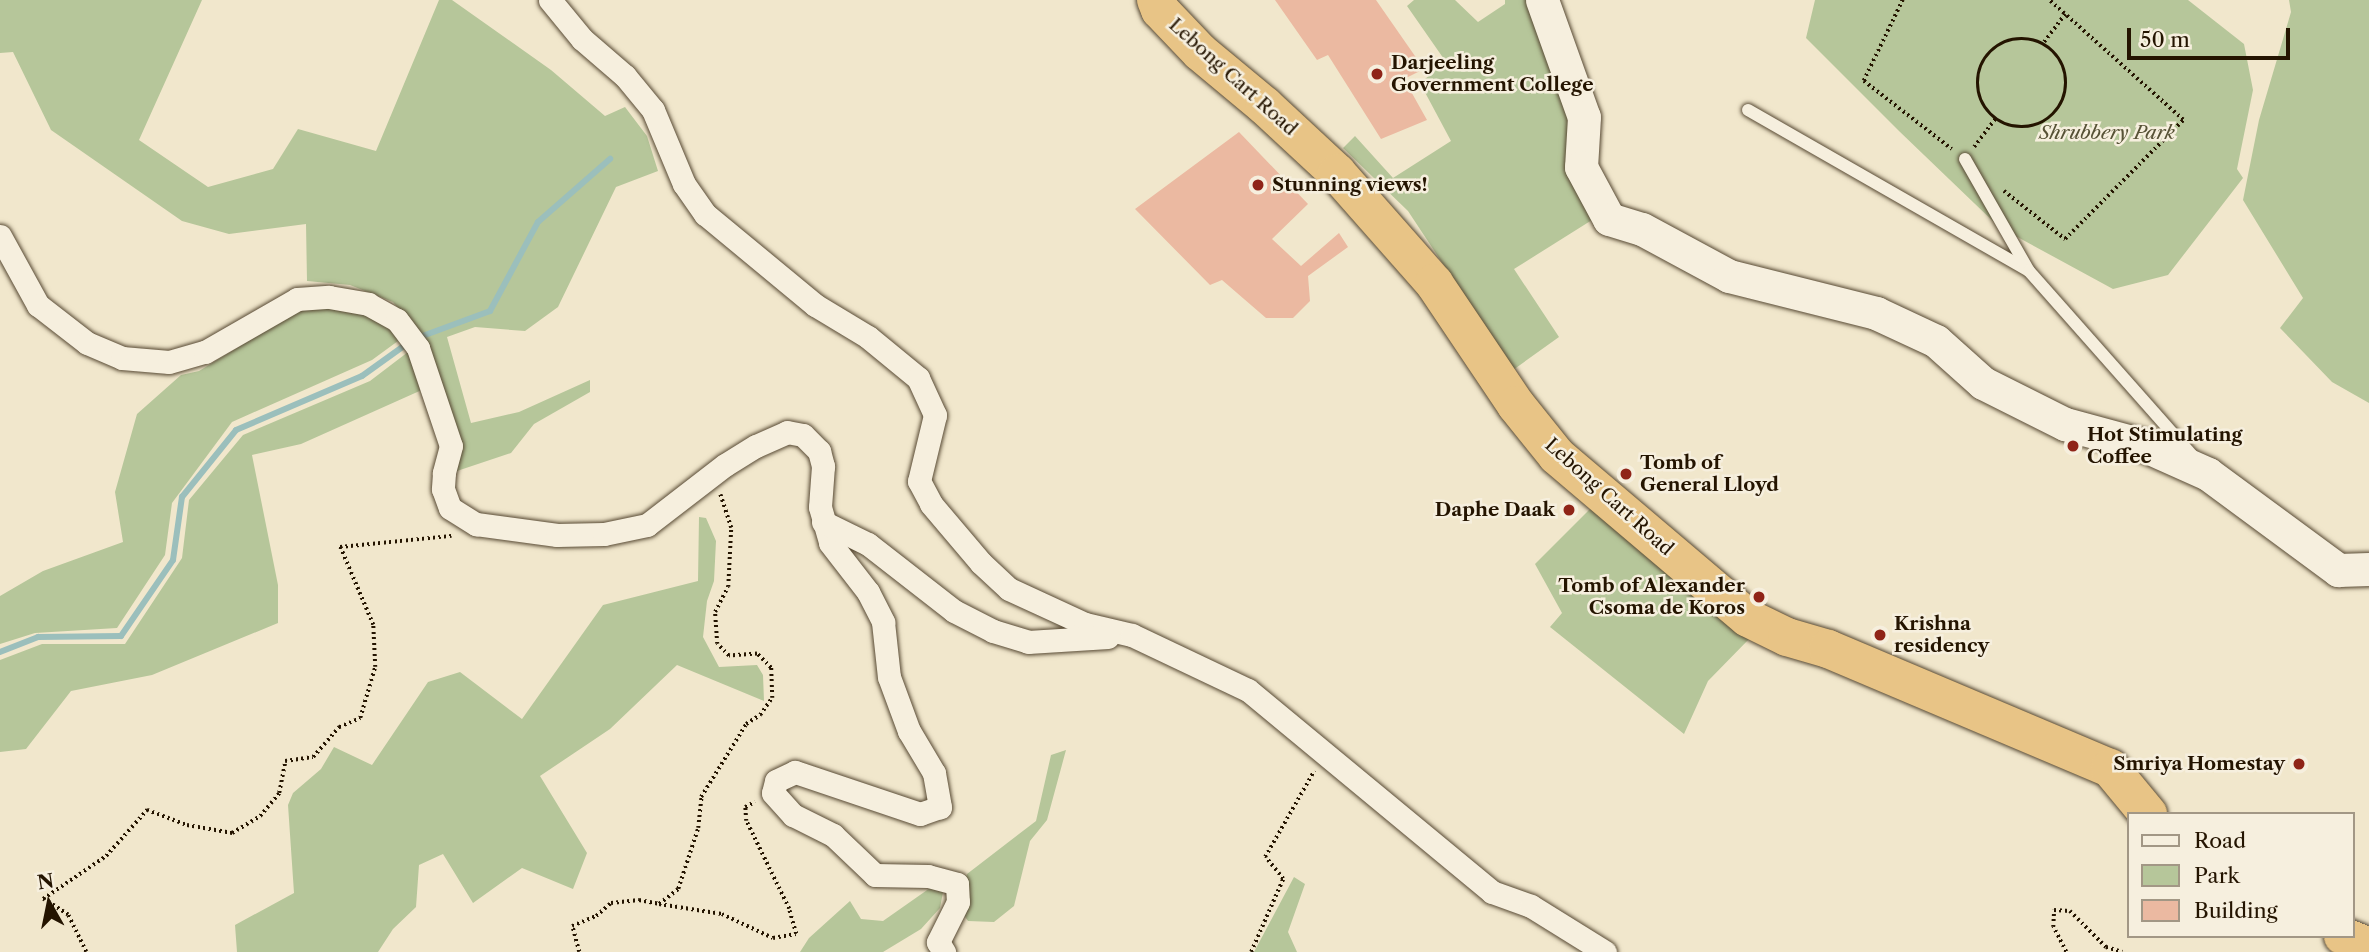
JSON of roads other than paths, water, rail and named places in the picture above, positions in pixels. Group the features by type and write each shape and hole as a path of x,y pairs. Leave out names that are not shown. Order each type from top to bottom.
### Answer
{"highway":[{"name":"Lebong Cart Road","path":"1156,0 1160,10 1200,52 1265,106 1337,173 1434,284 1516,405 1557,456 1748,618 1787,637 1828,649 2110,768 2146,812"},
{"path":"2348,938 2369,947"}],"main road":[{"path":"1542,0 1584,117 1581,167 1609,219 1642,229 1729,276 1876,313 1936,341 1983,383 2066,424 2143,445 2208,474 2338,570 2369,569"}],"street":[{"path":"550,0 582,39 625,76 653,110 684,184 705,214 815,305 868,337 918,378 936,415 919,481 931,504 981,563 1009,589 1085,624 1132,635 1248,690 1326,751 1492,892 1531,906 1605,952"},
{"path":"0,236 38,305 86,343 122,358 169,362 205,352 297,299 329,297 368,304 397,320 418,348 451,446 443,489 450,508 476,524 556,536 604,534 647,525 704,484 725,465 756,446 787,432 803,435 819,451 823,466 820,507 830,543 868,592 883,622 889,677 909,731 934,773 940,807 920,814 795,772 776,781 773,793 793,815 833,835 875,874 928,876 957,884 958,902 938,942 944,952"},
{"path":"823,522 868,544 954,611 993,631 1028,642 1132,635"}],"lane":[{"path":"1748,110 2029,271"},
{"path":"1965,159 2029,271 2208,474"}],"waterway":[{"path":"417,338 490,311 538,222 610,159"},
{"path":"0,652 38,637 121,636 173,560 182,497 236,430 362,376 408,343"}],"place":[{"name":"Darjeeling Government College","path":"1377,74"},
{"name":"Stunning views!","path":"1258,185"},
{"name":"Hot Stimulating Coffee","path":"2073,446"},
{"name":"Tomb of General Lloyd","path":"1626,474"},
{"name":"Daphe Daak","path":"1569,510"},
{"name":"Tomb of Alexander Csoma de Koros","path":"1759,597"},
{"name":"Krishna residency","path":"1880,635"},
{"name":"Smriya Homestay","path":"2299,764"}],"park label":[{"name":"Shrubbery Park","path":"2107,133"}]}
